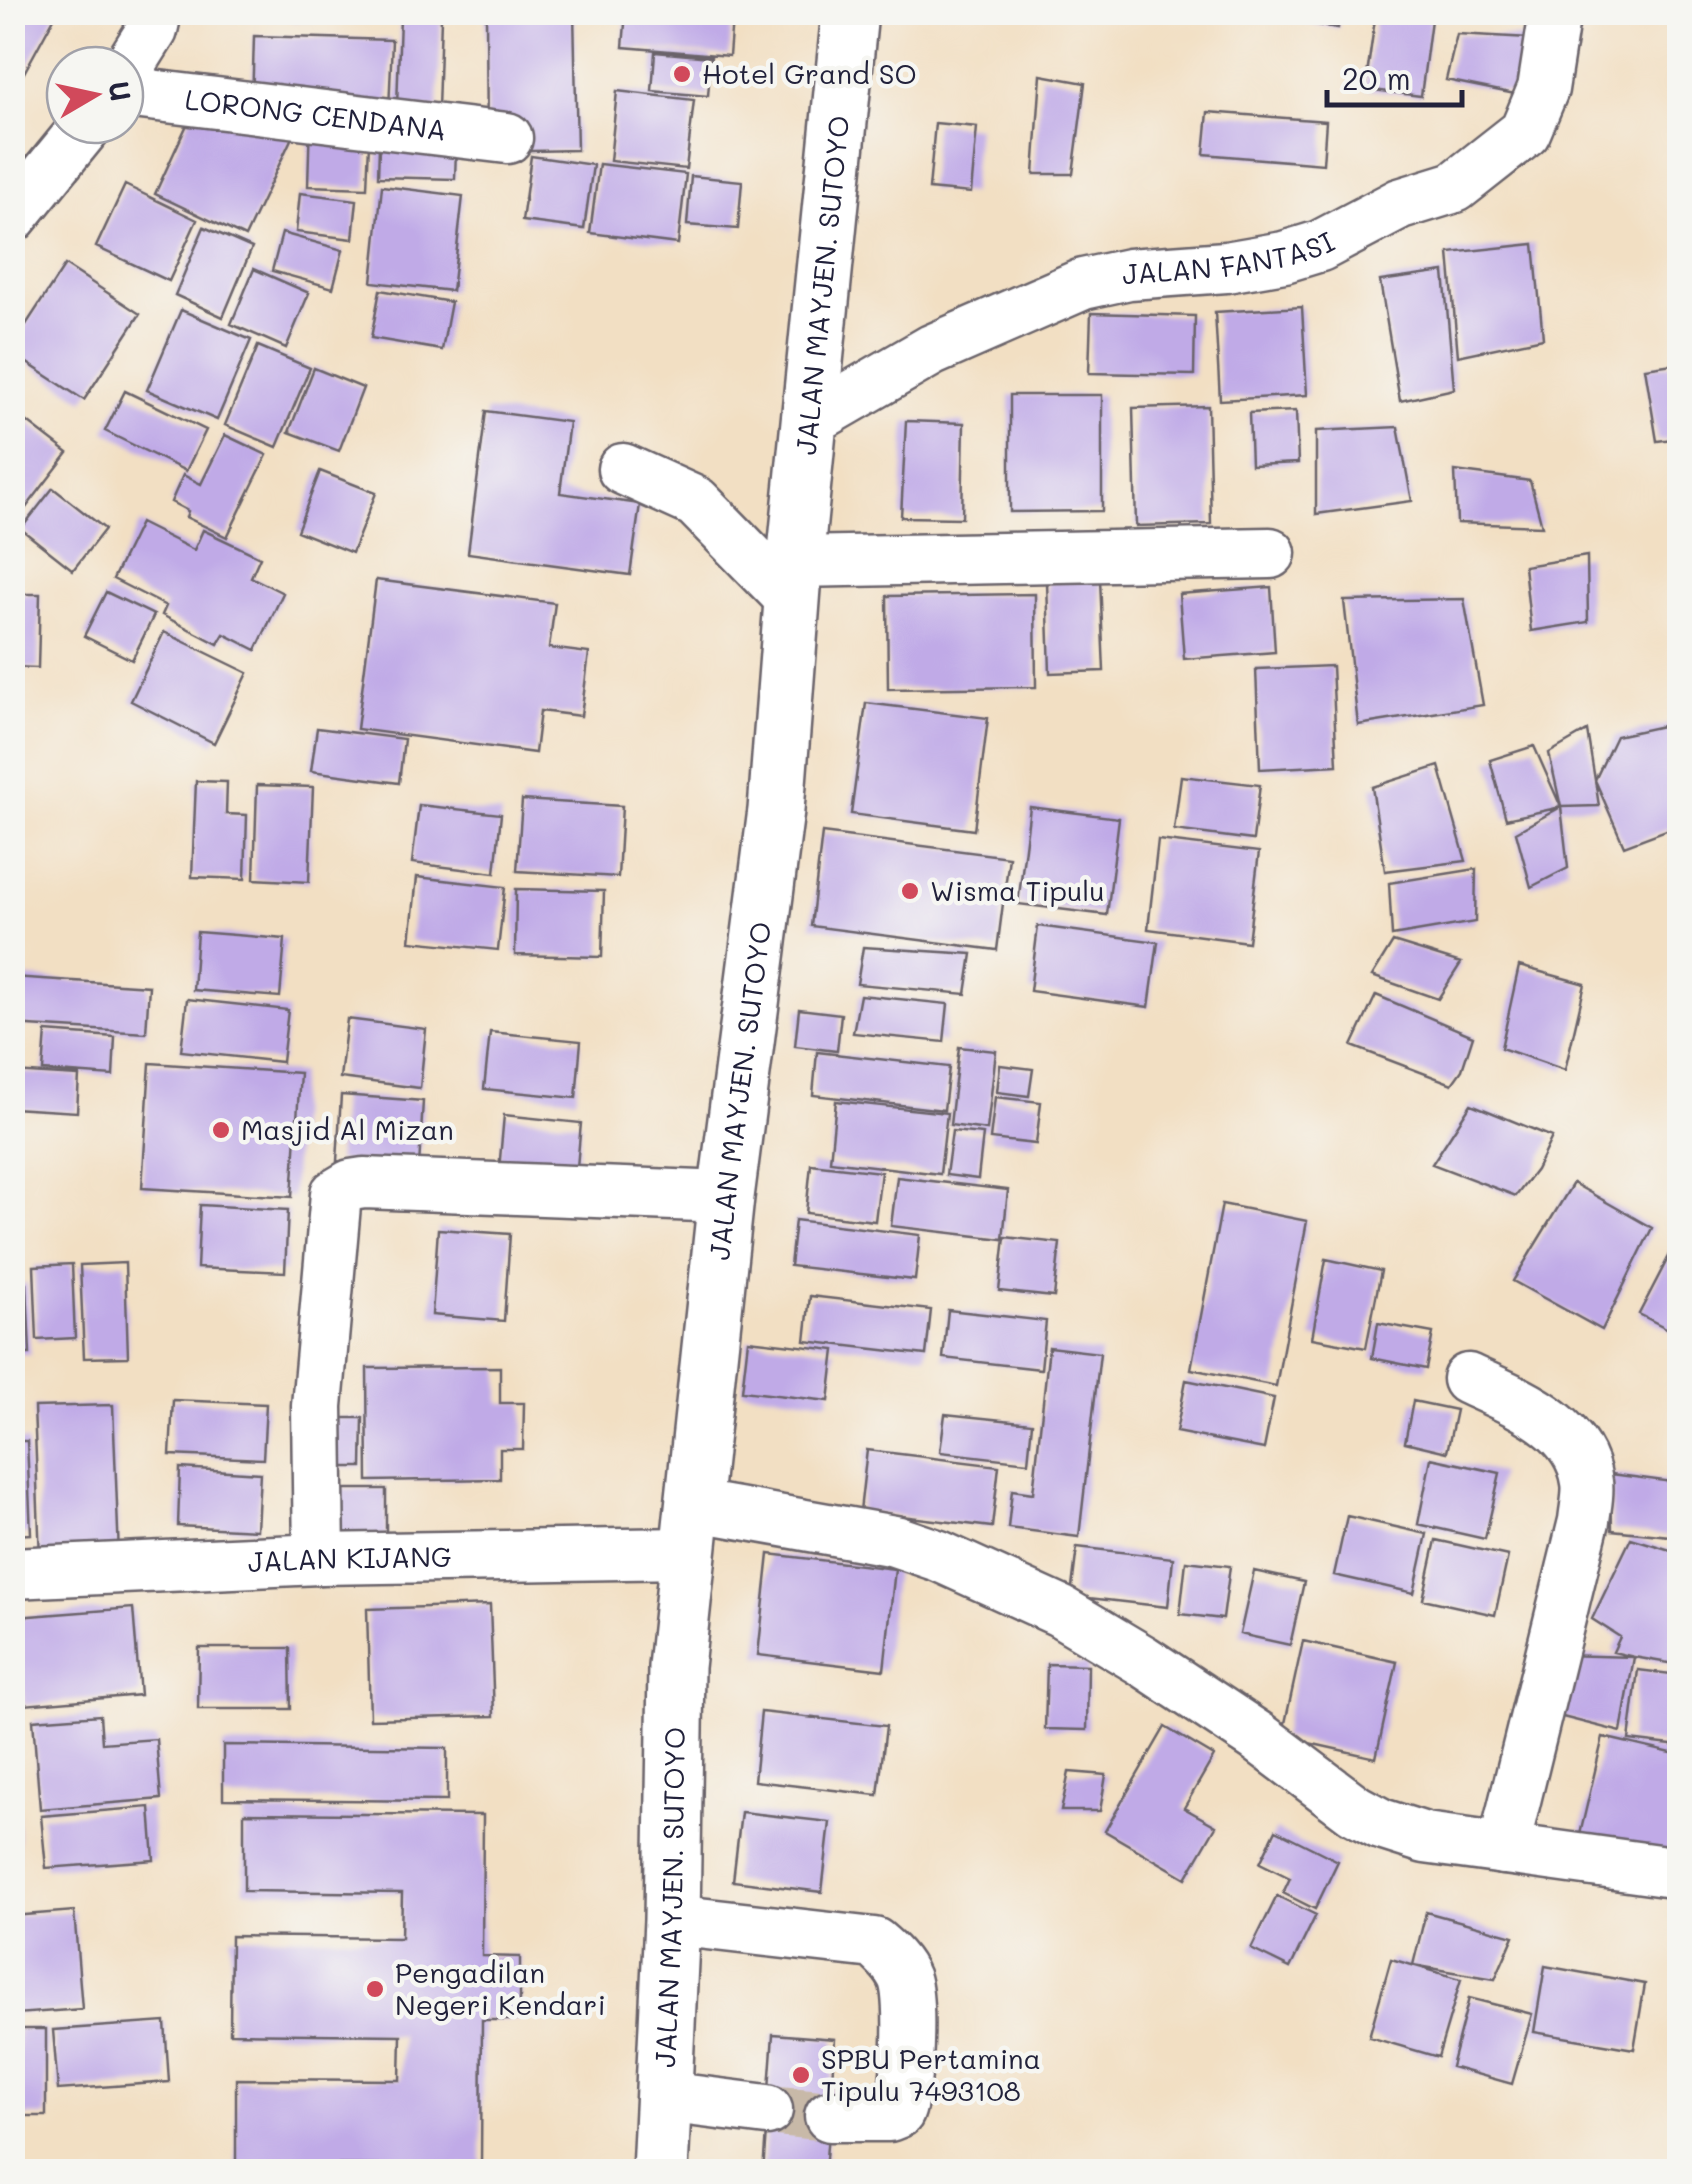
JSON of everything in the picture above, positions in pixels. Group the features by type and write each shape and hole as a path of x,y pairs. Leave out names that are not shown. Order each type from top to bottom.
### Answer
{"highway":[{"name":"JALAN MAYJEN. SUTOYO","path":"660,2172 672,1920 676,1667 726,1197 776,810 794,581 850,12"}],"street":[{"path":"143,45 152,30 156,12"},
{"name":"JALAN FANTASI","path":"811,420 932,350 1083,284 1129,274 1284,258 1320,246 1400,204 1455,187 1525,132 1543,90 1555,12"},
{"name":"LORONG CENDANA","path":"145,94 507,138"},
{"path":"12,217 70,145"},
{"path":"622,470 696,502 794,581 1270,552"},
{"path":"319,1559 317,1406 336,1194 364,1183 726,1197"},
{"path":"1468,1379 1535,1411 1555,1426 1576,1453 1588,1484 1584,1521 1503,1848"},
{"name":"JALAN KIJANG","path":"12,1573 319,1559 689,1529 895,1541 922,1549 1060,1612 1142,1660 1258,1737 1354,1810 1381,1824 1425,1838 1680,1873"},
{"path":"672,1920 874,1943 896,1964 909,2006 899,2112 890,2116 830,2116"},
{"path":"664,2097 767,2110"}],"building":[{"path":"12,12 57,12 12,95"},
{"path":"292,12 349,12 349,21 292,21"},
{"path":"574,12 577,150 487,152 486,13"},
{"path":"626,12 732,18 729,56 623,47"},
{"path":"1238,12 1340,12 1338,28"},
{"path":"1376,12 1432,12 1421,96 1365,89"},
{"path":"400,17 441,18 438,109 397,107"},
{"path":"1457,34 1529,38 1515,94 1446,80"},
{"path":"254,36 392,40 389,110 252,105"},
{"name":"Hotel Grand SO","path":"655,52 711,57 708,96 652,91"},
{"path":"1041,75 1085,83 1073,174 1034,174"},
{"path":"203,90 294,133 245,237 155,194"},
{"path":"617,91 694,100 686,169 610,161"},
{"path":"1208,112 1326,121 1323,164 1204,154"},
{"path":"380,116 457,119 455,179 378,177"},
{"path":"310,119 370,121 367,188 308,186"},
{"path":"935,123 977,127 971,193 929,189"},
{"path":"531,156 593,165 584,229 522,221"},
{"path":"599,164 686,174 678,244 590,233"},
{"path":"691,176 742,181 738,229 687,225"},
{"path":"125,185 197,220 169,281 96,247"},
{"path":"382,186 463,196 452,291 372,282"},
{"path":"300,193 357,200 353,239 296,232"},
{"path":"204,227 252,248 223,317 175,295"},
{"path":"282,233 343,250 333,288 272,271"},
{"path":"1534,244 1543,338 1458,356 1449,253"},
{"path":"65,265 140,314 84,400 12,353 12,346"},
{"path":"254,269 309,293 286,348 231,324"},
{"path":"1444,272 1454,389 1400,401 1380,281"},
{"path":"380,290 451,302 442,350 371,338"},
{"path":"1302,307 1307,395 1220,400 1215,312"},
{"path":"181,310 251,340 217,420 147,390"},
{"path":"1091,313 1195,316 1194,375 1089,373"},
{"path":"258,346 310,368 277,447 225,425"},
{"path":"1680,363 1680,438 1657,441 1645,368"},
{"path":"314,368 363,388 339,451 289,432"},
{"path":"125,391 206,430 186,471 105,431"},
{"path":"1010,395 1102,395 1102,511 1010,512"},
{"path":"1208,406 1211,524 1136,526 1133,408"},
{"path":"12,410 68,453 12,526"},
{"path":"486,411 569,422 560,493 640,504 630,575 468,553"},
{"path":"1296,411 1298,463 1251,465 1249,413"},
{"path":"906,421 964,423 962,518 901,517"},
{"path":"1398,427 1412,501 1316,514 1316,431"},
{"path":"225,435 267,455 227,537 186,517 188,511 171,502 183,475 201,484"},
{"path":"320,471 376,493 352,553 297,531"},
{"path":"1455,471 1530,481 1542,526 1457,523"},
{"path":"53,488 105,529 73,570 21,529"},
{"path":"140,523 194,550 203,530 260,557 251,577 283,593 256,650 224,634 218,644 162,615 166,606 113,579"},
{"path":"1587,556 1588,622 1531,631 1524,566"},
{"path":"1100,579 1104,671 1050,673 1047,582"},
{"path":"376,580 555,603 549,648 589,653 581,716 540,711 535,753 357,729"},
{"path":"1271,587 1275,652 1184,659 1179,594"},
{"path":"106,592 154,615 132,660 84,636"},
{"path":"12,594 40,594 38,668 12,667"},
{"path":"1035,594 1036,687 888,689 887,596"},
{"path":"1464,599 1483,705 1358,725 1344,601"},
{"path":"164,632 248,673 214,743 131,701"},
{"path":"1332,666 1337,765 1260,769 1256,669"},
{"path":"866,703 988,718 974,830 851,814"},
{"path":"1676,723 1680,743 1680,825 1624,846 1595,780 1616,736"},
{"path":"317,728 404,739 399,783 311,771"},
{"path":"1587,731 1599,806 1561,807 1549,753"},
{"path":"1534,746 1561,807 1506,819 1490,760"},
{"path":"1439,766 1466,861 1385,871 1372,787"},
{"path":"1181,776 1260,785 1253,840 1174,830"},
{"path":"196,781 227,782 226,814 247,815 245,879 192,877"},
{"path":"257,785 313,787 309,882 254,879"},
{"path":"522,800 622,806 618,877 517,871"},
{"path":"419,805 501,814 495,873 412,863"},
{"path":"1030,807 1119,818 1107,915 1018,904"},
{"path":"1561,807 1568,868 1531,887 1516,832"},
{"name":"Wisma Tipulu","path":"822,833 1009,857 997,950 811,926"},
{"path":"1158,840 1259,852 1248,942 1148,929"},
{"path":"1476,869 1475,922 1392,936 1389,883"},
{"path":"417,877 505,887 498,950 410,941"},
{"path":"516,889 604,891 602,957 515,955"},
{"path":"1038,926 1158,942 1149,1007 1030,991"},
{"path":"197,932 285,939 280,997 193,990"},
{"path":"1393,942 1461,963 1438,999 1372,976"},
{"path":"863,947 972,954 966,994 857,984"},
{"path":"1519,966 1585,984 1565,1070 1501,1048"},
{"path":"12,977 149,986 146,1033 12,1025"},
{"path":"860,995 948,1004 944,1042 853,1033"},
{"path":"1376,995 1473,1036 1462,1070 1452,1084 1352,1046"},
{"path":"187,999 288,1010 282,1062 181,1051"},
{"path":"799,1009 841,1014 837,1051 795,1046"},
{"path":"347,1019 426,1029 420,1088 340,1078"},
{"path":"46,1032 115,1037 113,1076 43,1071"},
{"path":"490,1032 581,1041 576,1098 484,1089"},
{"path":"959,1047 996,1051 987,1130 950,1125"},
{"path":"817,1052 949,1067 944,1110 813,1095"},
{"name":"Masjid Al Mizan","path":"150,1063 300,1073 292,1197 142,1188"},
{"path":"1000,1065 1033,1069 1029,1096 997,1092"},
{"path":"12,1072 79,1076 77,1112 12,1108"},
{"path":"341,1095 423,1101 419,1166 337,1161"},
{"path":"995,1097 1041,1102 1036,1144 990,1139"},
{"path":"836,1101 947,1113 940,1174 830,1161"},
{"path":"1471,1104 1552,1137 1536,1170 1516,1196 1432,1164"},
{"path":"504,1115 581,1123 576,1178 499,1170"},
{"path":"952,1131 983,1134 978,1179 946,1175"},
{"path":"811,1164 881,1172 875,1221 806,1213"},
{"path":"897,1177 1008,1190 1003,1239 891,1226"},
{"path":"1573,1183 1652,1228 1602,1330 1513,1281"},
{"path":"1222,1204 1307,1221 1276,1386 1191,1369"},
{"path":"200,1205 288,1210 285,1272 197,1268"},
{"path":"795,1220 920,1235 915,1280 790,1266"},
{"path":"438,1229 510,1234 504,1321 432,1315"},
{"path":"1680,1235 1680,1335 1639,1314"},
{"path":"1005,1237 1060,1243 1054,1297 999,1291"},
{"path":"1326,1259 1381,1271 1366,1348 1312,1338"},
{"path":"125,1263 128,1357 84,1358 80,1265"},
{"path":"72,1264 75,1338 37,1340 34,1266"},
{"path":"27,1284 30,1354 12,1354 12,1285"},
{"path":"810,1296 931,1310 926,1355 805,1341"},
{"path":"948,1310 1046,1321 1041,1369 943,1358"},
{"path":"1378,1323 1433,1333 1426,1369 1372,1358"},
{"path":"748,1340 835,1350 829,1401 742,1391"},
{"path":"1049,1347 1100,1353 1079,1537 1008,1528 1012,1490 1033,1493"},
{"path":"500,1367 500,1403 524,1403 523,1449 500,1449 500,1479 368,1481 367,1368"},
{"path":"1186,1380 1274,1398 1264,1449 1176,1432"},
{"path":"173,1400 266,1404 263,1459 170,1455"},
{"path":"1413,1401 1456,1410 1447,1452 1405,1442"},
{"path":"113,1405 119,1555 40,1558 34,1407"},
{"path":"945,1414 1032,1423 1028,1462 940,1452"},
{"path":"319,1418 363,1418 362,1467 319,1467"},
{"path":"12,1441 27,1441 31,1534 12,1535"},
{"path":"867,1450 999,1466 992,1527 860,1511"},
{"path":"1431,1458 1500,1473 1485,1539 1418,1524"},
{"path":"180,1468 260,1473 257,1530 178,1526"},
{"path":"1611,1474 1680,1483 1680,1537 1612,1530"},
{"path":"329,1489 386,1489 386,1536 329,1536"},
{"path":"1347,1516 1427,1534 1414,1593 1334,1575"},
{"path":"1631,1538 1680,1553 1680,1665 1613,1652 1620,1637 1592,1619"},
{"path":"1436,1540 1508,1556 1495,1615 1423,1599"},
{"path":"1077,1547 1173,1558 1168,1607 1071,1596"},
{"path":"769,1554 895,1569 884,1670 758,1655"},
{"path":"1186,1561 1230,1566 1223,1619 1180,1614"},
{"path":"1254,1571 1304,1582 1290,1645 1240,1634"},
{"path":"490,1605 494,1716 370,1719 367,1609"},
{"path":"133,1608 140,1695 24,1705 17,1617"},
{"path":"1303,1641 1397,1662 1376,1758 1282,1737"},
{"path":"199,1648 290,1648 291,1709 198,1709"},
{"path":"1561,1655 1634,1657 1621,1732 1551,1714"},
{"path":"1047,1664 1088,1665 1087,1730 1045,1729"},
{"path":"1638,1670 1680,1675 1680,1746 1629,1740"},
{"path":"761,1712 886,1726 878,1795 754,1781"},
{"path":"100,1715 102,1743 156,1739 161,1799 40,1809 33,1720"},
{"path":"1165,1727 1214,1756 1184,1808 1216,1826 1186,1878 1105,1831"},
{"path":"1603,1737 1680,1755 1680,1799 1664,1864 1578,1843"},
{"path":"223,1745 447,1748 447,1801 223,1799"},
{"path":"12,1749 17,1749 19,1860 12,1860"},
{"path":"1069,1772 1106,1775 1100,1811 1061,1811"},
{"path":"150,1807 154,1860 46,1868 41,1816"},
{"path":"741,1812 830,1822 822,1892 733,1881"},
{"name":"Pengadilan Negeri Kendari","path":"244,1813 483,1815 482,1956 520,1957 520,2020 482,2020 481,2166 236,2164 236,2079 400,2080 401,2035 230,2033 231,1936 401,1938 402,1893 244,1891"},
{"path":"1276,1830 1338,1861 1315,1909 1283,1893 1290,1878 1260,1863"},
{"path":"1277,1896 1316,1915 1290,1968 1251,1949"},
{"path":"74,1911 82,2009 16,2014 12,1916"},
{"path":"1426,1912 1514,1936 1495,1979 1413,1965"},
{"path":"1391,1959 1461,1979 1438,2057 1369,2037"},
{"path":"1545,1966 1645,1984 1634,2049 1534,2032"},
{"path":"1469,1998 1532,2014 1512,2084 1451,2067"},
{"path":"165,2022 169,2082 58,2090 53,2030"},
{"path":"18,2029 46,2029 46,2116 17,2116"},
{"name":"SPBU Pertamina Tipulu 7493108","path":"773,2034 835,2039 825,2172 763,2172"}],"tunnel":[{"path":"767,2110 830,2116"}],"place":[{"name":"Hotel Grand SO","path":"682,74"},
{"name":"Wisma Tipulu","path":"910,891"},
{"name":"Masjid Al Mizan","path":"221,1130"},
{"name":"Pengadilan Negeri Kendari","path":"375,1989"},
{"name":"SPBU Pertamina Tipulu 7493108","path":"801,2075"}]}
